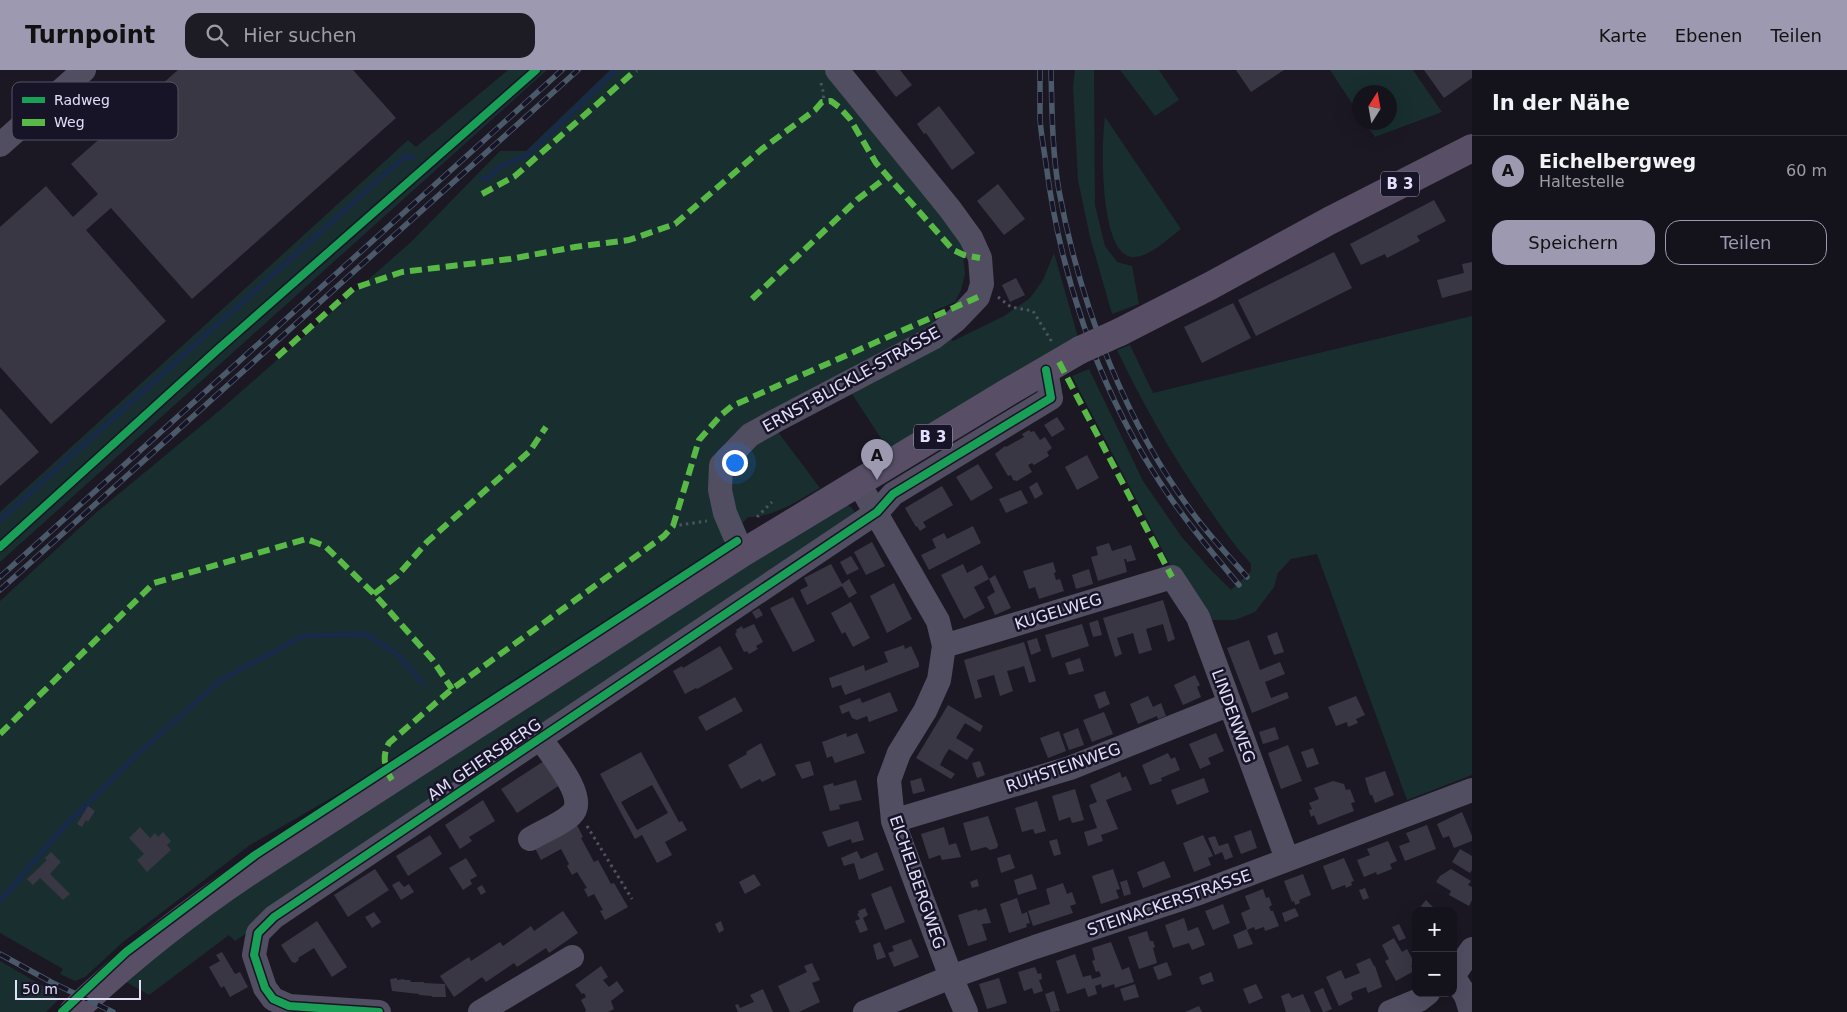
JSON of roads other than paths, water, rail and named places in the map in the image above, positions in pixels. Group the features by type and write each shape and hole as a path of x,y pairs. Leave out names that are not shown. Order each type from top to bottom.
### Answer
{"main road":[{"name":"B 3","path":"73,1012 123,968 212,896 744,552 1054,365 1210,286 1329,220 1472,148"}],"street":[{"path":"71,82 84,70"},
{"name":"ERNST-BLICKLE-STRASSE","path":"744,552 736,541 725,513 720,490 722,465 735,449 750,435 933,338 956,320 978,297 982,284 980,258 971,238 950,208 829,75"},
{"path":"0,145 12,134"},
{"name":"AM GEIERSBERG","path":"379,1012 272,1005 254,955 258,933 274,917 877,512 893,494 1050,398 1054,365"},
{"name":"EICHELBERGWEG","path":"858,482 877,512 938,621 944,646 939,680 925,711 899,753 889,780 893,821 951,977 966,1012"},
{"name":"KUGELWEG","path":"944,646 1172,577"},
{"name":"LINDENWEG","path":"1172,577 1198,617 1287,859"},
{"name":"RUHSTEINWEG","path":"893,821 1070,768 1230,704"},
{"name":"AM GEIERSBERG","path":"530,839 570,815 576,808 577,799 571,785 540,738"},
{"name":"STEINACKERSTRASSE","path":"865,1012 951,977 1199,893 1472,790"},
{"path":"1457,970 1472,949"},
{"path":"480,1012 572,957"},
{"path":"1457,982 1466,996 1471,1012"},
{"path":"1390,1012 1423,997"}],"waterway":[{"path":"481,178 486,179 500,167 527,155 616,70"},
{"path":"0,520 405,156 413,158"},
{"path":"0,901 62,829 139,753 221,680 303,636 366,634 397,654 423,683"}],"railway":[{"path":"0,577 562,70"},
{"path":"0,590 578,70"},
{"path":"1040,70 1040,125 1052,205 1071,285 1098,363 1133,438 1154,473 1184,517 1239,585"},
{"path":"1051,70 1054,146 1059,191 1068,234 1093,321 1128,406 1149,446 1204,527 1247,577"},
{"path":"0,954 51,982 113,1012"}],"place":[{"name":"Eichelbergweg","path":"877,480"}]}
